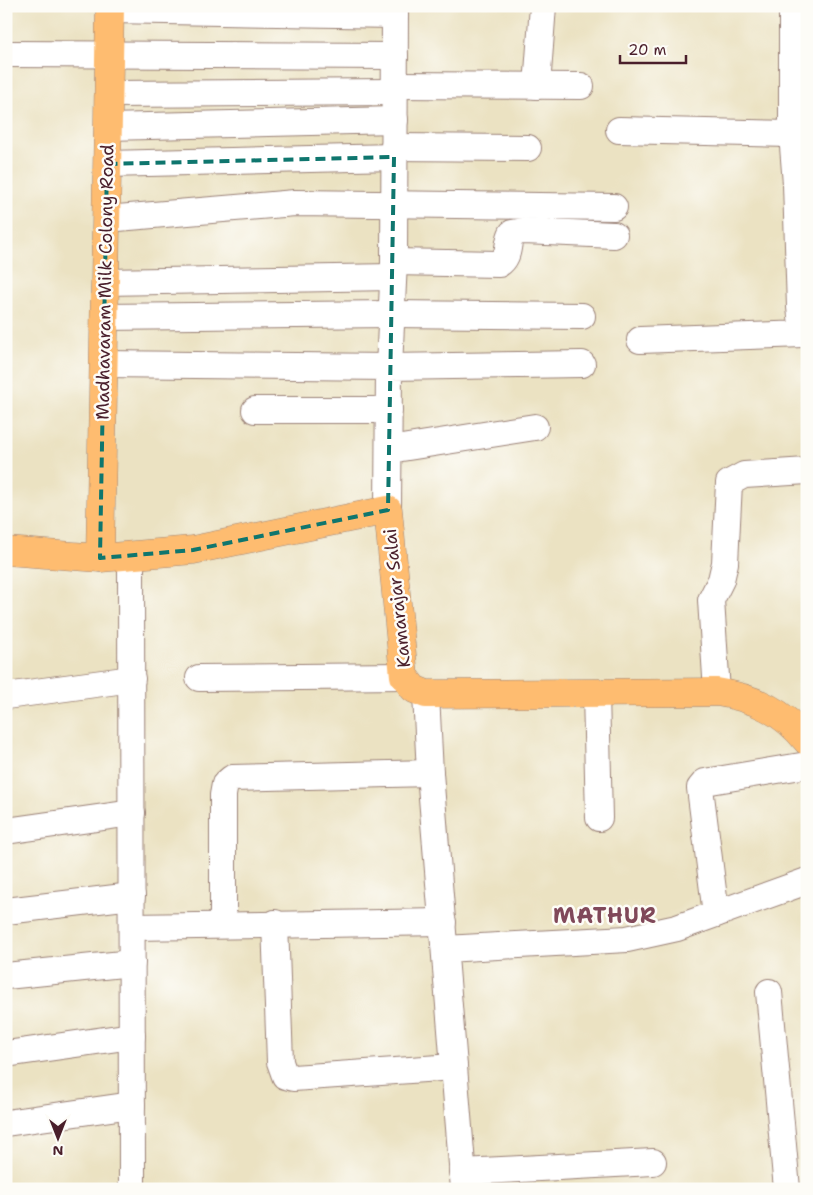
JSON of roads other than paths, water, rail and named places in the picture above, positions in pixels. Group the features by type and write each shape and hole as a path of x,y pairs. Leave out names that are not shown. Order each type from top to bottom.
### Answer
{"main road":[{"name":"Madhavaram Milk Colony Road","path":"100,558 110,8"},
{"name":"Kamarajar Salai","path":"6,551 100,558 193,550 388,510 404,676 414,689 426,694"},
{"path":"426,694 717,692 738,695 775,710 807,741"}],"street":[{"path":"537,86 543,6"},
{"path":"640,340 805,344 802,184 792,134 799,62 792,6"},
{"path":"110,8 395,11 394,269 389,367 388,510"},
{"path":"6,54 395,56"},
{"path":"108,94 581,86"},
{"path":"108,127 395,120"},
{"path":"620,130 792,134"},
{"path":"107,164 528,148"},
{"path":"106,219 268,204 614,207"},
{"path":"105,282 499,264 505,260 508,252 507,241 512,233 524,231 614,235"},
{"path":"104,317 392,314 582,316"},
{"path":"104,364 389,367 582,364"},
{"path":"255,410 389,410"},
{"path":"389,450 535,427"},
{"path":"717,692 711,600 721,580 725,563 729,483 744,475 807,471"},
{"path":"131,555 132,1189"},
{"path":"200,678 404,676"},
{"path":"6,696 132,679"},
{"path":"596,693 598,818"},
{"path":"426,694 430,773 463,1180 653,1162"},
{"path":"716,914 700,788 704,782 807,765"},
{"path":"223,925 223,795 225,784 232,778 430,773"},
{"path":"6,831 132,813"},
{"path":"445,949 627,939 677,928 807,880"},
{"path":"6,911 132,896"},
{"path":"132,927 275,923 443,922"},
{"path":"275,923 280,1062 285,1076 293,1078 454,1067"},
{"path":"6,976 132,963"},
{"path":"768,992 787,1189"},
{"path":"6,1054 132,1036"},
{"path":"6,1123 132,1105"}],"district":[{"name":"MATHUR","path":"605,915"}]}
